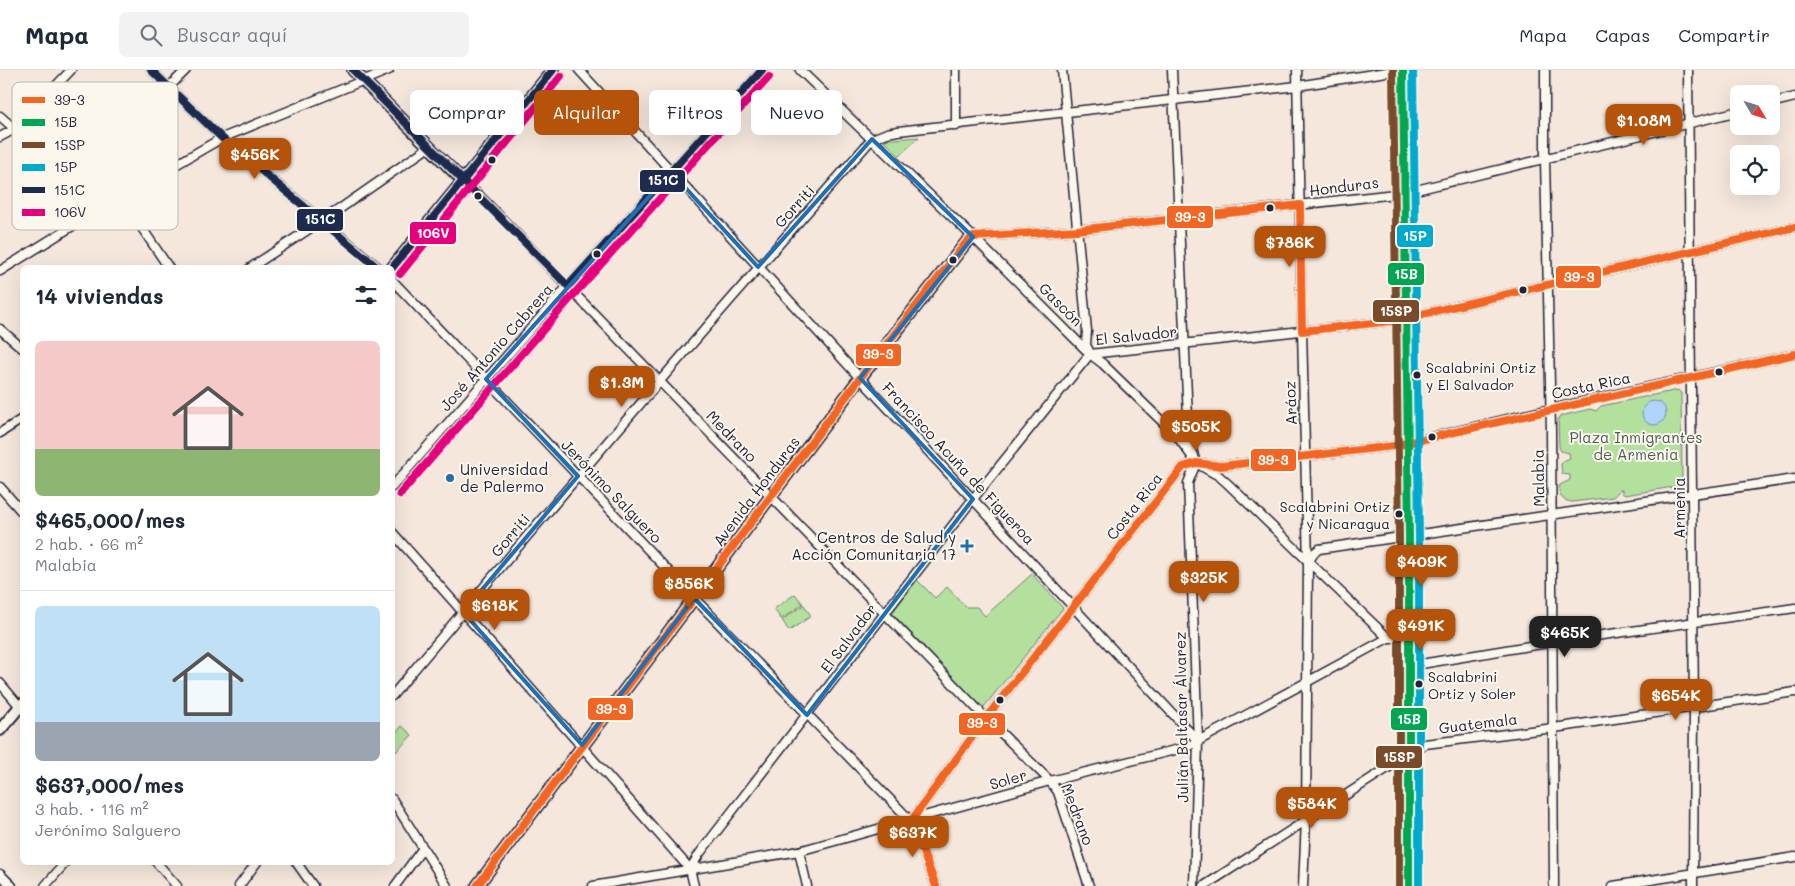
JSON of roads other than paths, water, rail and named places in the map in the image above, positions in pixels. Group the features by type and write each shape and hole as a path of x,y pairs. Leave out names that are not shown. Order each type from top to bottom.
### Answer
{"main road":[{"path":"353,70 462,180"},
{"path":"394,265 553,70"},
{"path":"1401,70 1410,537 1409,886"},
{"name":"Avenida Honduras","path":"477,886 860,378 973,236"},
{"path":"0,730 20,709"}],"street":[{"path":"59,82 71,70"},
{"path":"151,70 164,82"},
{"path":"174,82 186,70"},
{"path":"178,164 222,138 389,70"},
{"name":"Francisco Acuña de Figueroa","path":"579,70 860,378 1198,741"},
{"name":"José Antonio Cabrera","path":"395,484 568,286 762,70"},
{"name":"Gascón","path":"800,70 973,236 1090,354 1103,364 1177,436 1196,463 1228,484 1388,638"},
{"path":"956,70 956,126"},
{"path":"1062,70 1087,331 1086,344 1090,354"},
{"path":"1172,70 1189,439 1196,463"},
{"name":"Aráoz","path":"1297,70 1308,563 1306,820 1303,886"},
{"path":"872,139 892,132 1065,114 1297,86 1401,70"},
{"name":"Malabia","path":"1545,70 1552,514 1554,886"},
{"name":"Armenia","path":"1688,70 1693,494 1693,886"},
{"path":"178,96 222,138 375,265"},
{"path":"1780,101 1795,97"},
{"name":"Honduras","path":"973,236 1077,230 1404,193 1730,113"},
{"path":"0,116 12,127"},
{"path":"0,138 12,130"},
{"name":"Gorriti","path":"395,692 758,267 872,139"},
{"path":"254,265 429,147"},
{"name":"Medrano","path":"462,180 568,286 884,614 1050,781 1058,792 1090,886"},
{"name":"El Salvador","path":"690,869 700,853 973,499 1090,354 1392,321 1795,227"},
{"path":"0,271 66,230"},
{"path":"143,230 167,265"},
{"name":"Jerónimo Salguero","path":"395,283 694,598 911,821 936,886"},
{"path":"0,328 20,346"},
{"name":"Costa Rica","path":"911,821 986,718 1185,466 1196,463 1221,466 1407,443 1795,354"},
{"path":"0,433 20,420"},
{"name":"Julián Baltasar Álvarez","path":"1194,886 1198,741 1188,483 1196,463"},
{"path":"1308,563 1319,549 1795,479"},
{"path":"0,487 20,510"},
{"path":"395,535 690,869 694,886"},
{"path":"1409,666 1553,642 1795,608"},
{"name":"Soler","path":"593,886 799,851 1050,781 1187,747 1388,638 1409,638"},
{"path":"0,683 20,705"},
{"name":"Guatemala","path":"1204,886 1425,744 1554,728 1795,692"},
{"path":"395,804 447,886"},
{"path":"395,886 423,848"},
{"path":"799,851 807,886"},
{"path":"1612,886 1795,857"},
{"path":"46,886 64,865"},
{"path":"158,865 176,886"},
{"path":"239,886 255,865"},
{"path":"298,865 313,886"},
{"path":"0,874 12,886"}],"water":[{"path":"1654,401 1659,402 1665,408 1665,418 1659,424 1654,425 1649,424 1643,418 1642,413 1643,408 1649,402"}],"place":[{"name":"Scalabrini Ortiz y El Salvador","path":"1417,375"},
{"name":"Universidad de Palermo","path":"450,478"},
{"name":"Scalabrini Ortiz y Nicaragua","path":"1399,514"},
{"name":"Centros de Salud y Acción Comunitaria 17","path":"967,546"},
{"name":"Scalabrini Ortiz y Soler","path":"1419,684"}],"park label":[{"name":"Plaza Inmigrantes de Armenia","path":"1636,446"}]}
